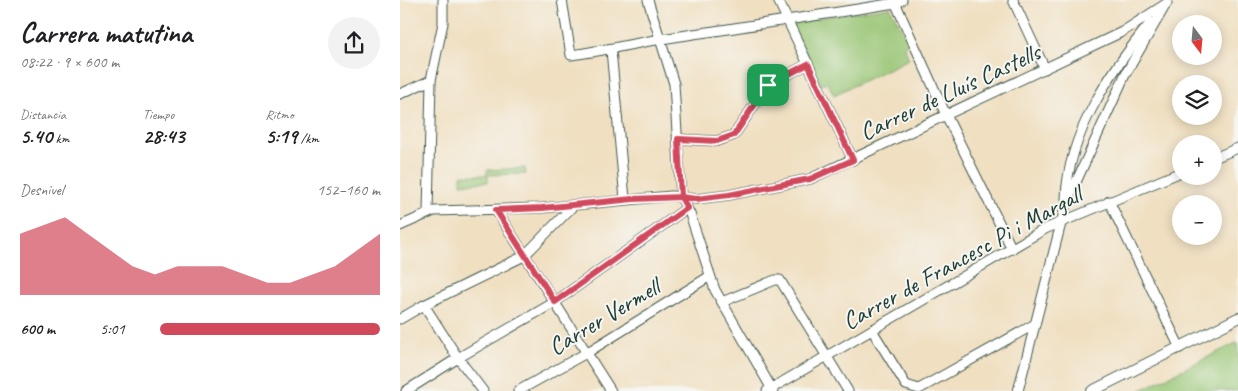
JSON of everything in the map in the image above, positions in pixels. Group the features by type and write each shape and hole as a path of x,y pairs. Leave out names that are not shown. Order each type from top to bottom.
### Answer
{"street":[{"path":"428,213 431,80 443,23 443,0"},
{"path":"562,0 571,55 611,50 660,39 788,21 897,1 946,115 1012,249"},
{"path":"648,0 674,84 681,197 687,208 710,276 770,390"},
{"path":"778,0 853,160"},
{"path":"1013,0 1045,69"},
{"path":"1066,204 1125,75 1168,1"},
{"path":"1018,391 1066,204 1069,170 1084,126 1115,70 1168,1"},
{"name":"Carrer de Lluís Castells","path":"400,226 434,211 573,206 625,199 681,197 696,199 729,195 810,179 1122,32 1168,1"},
{"path":"611,50 625,199"},
{"path":"678,139 717,141 734,135 768,85 808,64"},
{"path":"400,94 431,80"},
{"path":"1222,155 1238,148"},
{"name":"Carrer de Francesc Pi i Margall","path":"770,390 1062,220 1172,176"},
{"path":"1109,201 1180,348"},
{"path":"400,319 424,305 524,256 573,206"},
{"path":"406,391 458,358 555,302 687,208"},
{"path":"496,210 524,256 588,352 611,391"},
{"name":"Carrer Vermell","path":"518,391 588,352 710,276"},
{"path":"722,302 774,280 780,280 848,391"},
{"path":"424,305 458,358 483,391"},
{"path":"1092,391 1238,318"},
{"path":"872,330 906,385 919,389 1035,324"}],"green space":[{"path":"890,7 909,43 904,46 909,59 834,95 827,82 821,85 791,22"},
{"path":"525,168 526,174 488,175 488,182 461,184 461,175 487,175 487,170"},
{"path":"1238,342 1238,391 1139,391"}],"route":[{"path":"768,85 734,135 717,141 678,139 681,197 672,196 573,206 496,210 555,302 687,208 681,197 696,199 729,195 810,179 853,160 808,64 768,85"}]}
